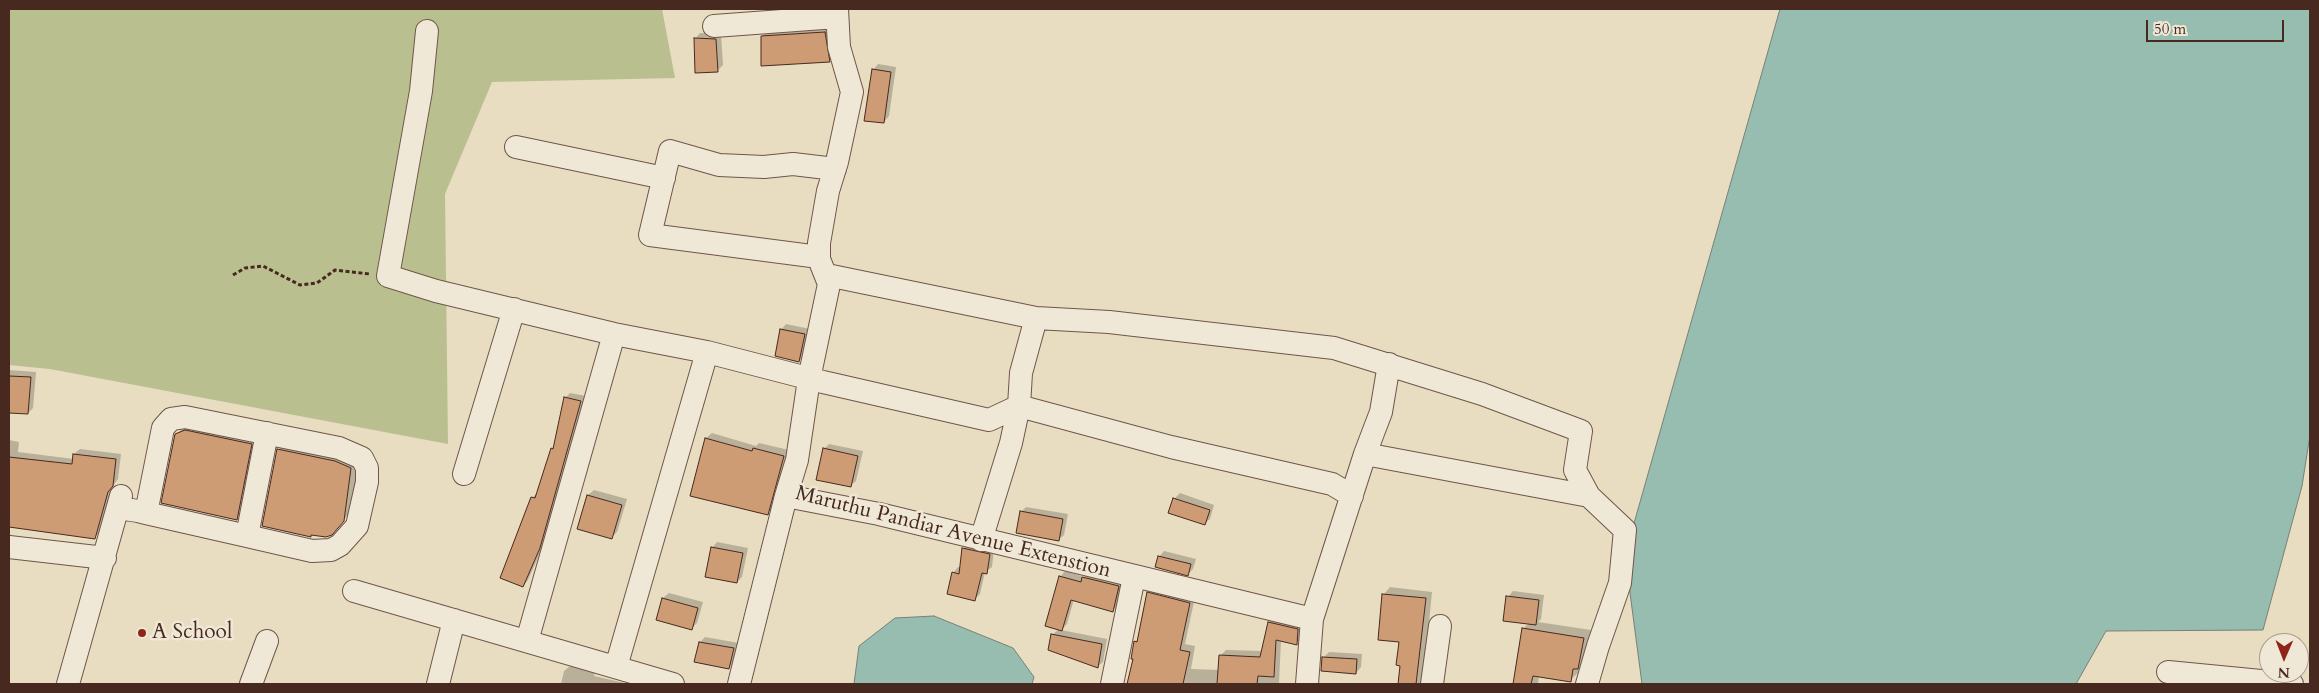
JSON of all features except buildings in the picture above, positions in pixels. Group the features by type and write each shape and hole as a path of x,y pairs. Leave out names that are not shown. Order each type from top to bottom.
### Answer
{"street":[{"path":"714,26 837,13"},
{"name":"Maruthu Pandiar Avenue Extenstion","path":"837,13 840,47 852,92 835,169 828,191 819,243 823,266 829,284 809,379 797,460 786,496 879,514 1312,619"},
{"path":"427,31 421,91 388,276 436,291 614,334 707,352 809,379 989,420 1019,406 1171,447 1332,484 1352,496"},
{"path":"516,147 664,178"},
{"path":"835,169 793,164 764,167 719,165 670,151 650,235 823,266 1036,318 1108,322 1334,348 1482,394 1580,431 1575,470 1589,496 1625,530 1620,583 1587,684"},
{"path":"464,474 514,309"},
{"path":"981,540 1011,443 1019,406 1021,373 1036,318"},
{"path":"527,641 614,334"},
{"path":"616,668 707,352"},
{"path":"1307,684 1312,619 1365,454 1382,412 1389,364"},
{"path":"68,684 105,558 119,502 146,513 312,551 330,550 340,545 357,526 367,482 367,468 362,458 339,448 185,416 171,419 162,428 146,513"},
{"path":"247,536 267,433"},
{"path":"1365,454 1589,496"},
{"path":"739,684 786,496"},
{"path":"9,547 105,558"},
{"path":"1112,684 1134,577"},
{"path":"354,591 674,684"},
{"path":"438,684 454,620"},
{"path":"1432,684 1440,626"},
{"path":"251,684 267,641"},
{"path":"2168,672 2292,684"}],"path":[{"path":"233,276 245,268 263,266 300,286 317,283 334,270 388,276"}],"green space":[{"path":"9,9 662,9 675,78 492,82 445,194 448,444 50,369 9,365"}],"water":[{"path":"1780,9 2310,9 2310,435 2302,486 2263,630 2106,631 2076,684 1642,684 1625,555"},
{"path":"934,616 1013,648 1034,677 1032,684 854,684 859,646 895,618"}],"place":[{"name":"A School","path":"142,633"}]}
